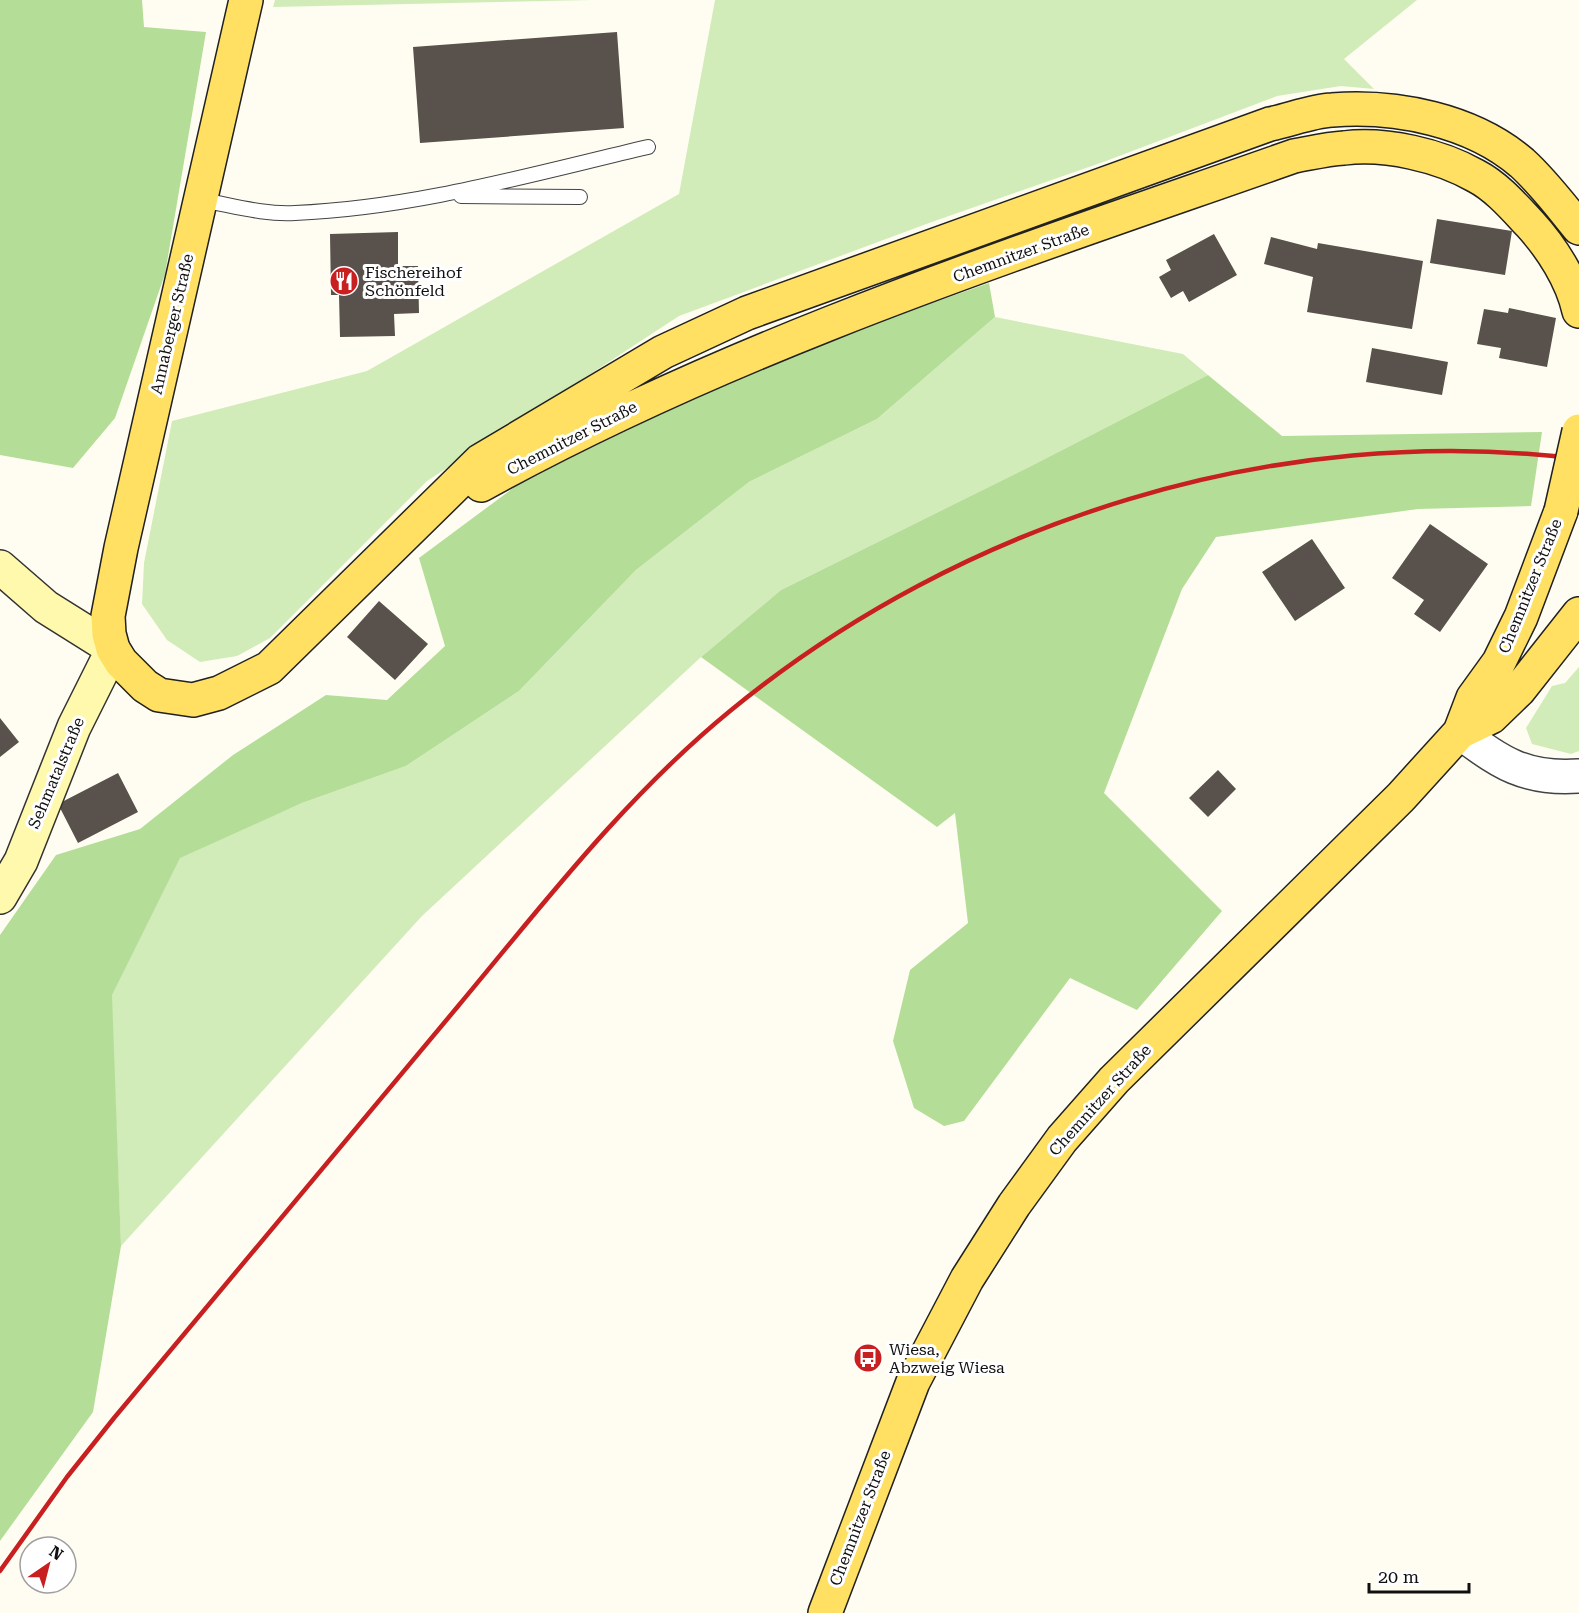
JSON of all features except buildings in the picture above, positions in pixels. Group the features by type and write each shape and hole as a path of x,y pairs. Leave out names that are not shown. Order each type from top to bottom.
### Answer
{"main road":[{"name":"Annaberger Straße","path":"113,649 108,616 113,588 246,0"},
{"name":"Chemnitzer Straße","path":"113,649 131,674 159,695 193,700 247,681 269,668 291,649 480,461 663,352 747,313 1270,124 1331,110 1385,109 1451,125 1485,139 1521,163 1556,199 1579,228"},
{"name":"Chemnitzer Straße","path":"427,515 636,405 805,331 1294,156 1346,147 1390,149 1438,159 1477,176 1510,202 1548,244 1577,300 1579,310"},
{"name":"Chemnitzer Straße","path":"825,1613 913,1383 967,1279 1021,1196 1062,1139 1114,1080 1401,797 1460,732 1473,698 1499,662 1521,617 1561,512 1579,431"},
{"path":"0,567 46,607 113,649"},
{"name":"Chemnitzer Straße","path":"1460,732 1491,717 1519,690 1579,614"},
{"name":"Sehmatalstraße","path":"0,897 21,861 74,727 113,649"}],"street":[{"path":"1460,732 1495,760 1541,776 1579,776"}],"lane":[{"path":"201,200 293,214 438,196 648,147"},
{"path":"438,196 580,197"}],"green space":[{"path":"0,0 142,0 144,27 206,32 165,274 115,418 73,468 0,455"},
{"path":"275,0 593,0 273,7"},
{"path":"715,0 1417,0 1344,59 1374,89 1341,86 1277,96 1106,161 929,223 679,316 427,481 270,638 237,656 200,662 167,640 142,604 144,563 172,421 367,371 679,194"},
{"path":"989,283 995,317 877,419 749,482 636,570 519,691 406,766 302,803 180,858 112,995 121,1246 93,1412 0,1541 0,935 56,855 140,829 233,755 326,695 387,700 445,646 419,558 563,451 695,386"},
{"path":"995,317 1183,354 1208,375 781,590 701,657 422,916 121,1246 111,995 180,857 302,803 406,766 519,691 636,570 749,482 877,419"},
{"path":"1208,375 1282,436 1542,432 1531,506 1418,509 1216,537 1182,589 1104,793 1222,911 1137,1010 1070,978 964,1121 944,1126 914,1108 893,1041 910,970 968,923 955,813 937,827 701,657 781,590"},
{"path":"1579,667 1579,751 1571,754 1532,744 1526,728 1552,686 1565,683"}],"railway":[{"path":"0,1571 67,1477 114,1418 587,852 621,814 692,744 730,711 821,644 918,586 1021,537 1129,499 1240,472 1352,455 1466,451 1579,459"}],"place":[{"name":"Fischereihof Schönfeld","path":"344,281"},
{"name":"Wiesa, Abzweig Wiesa","path":"868,1358"}]}
